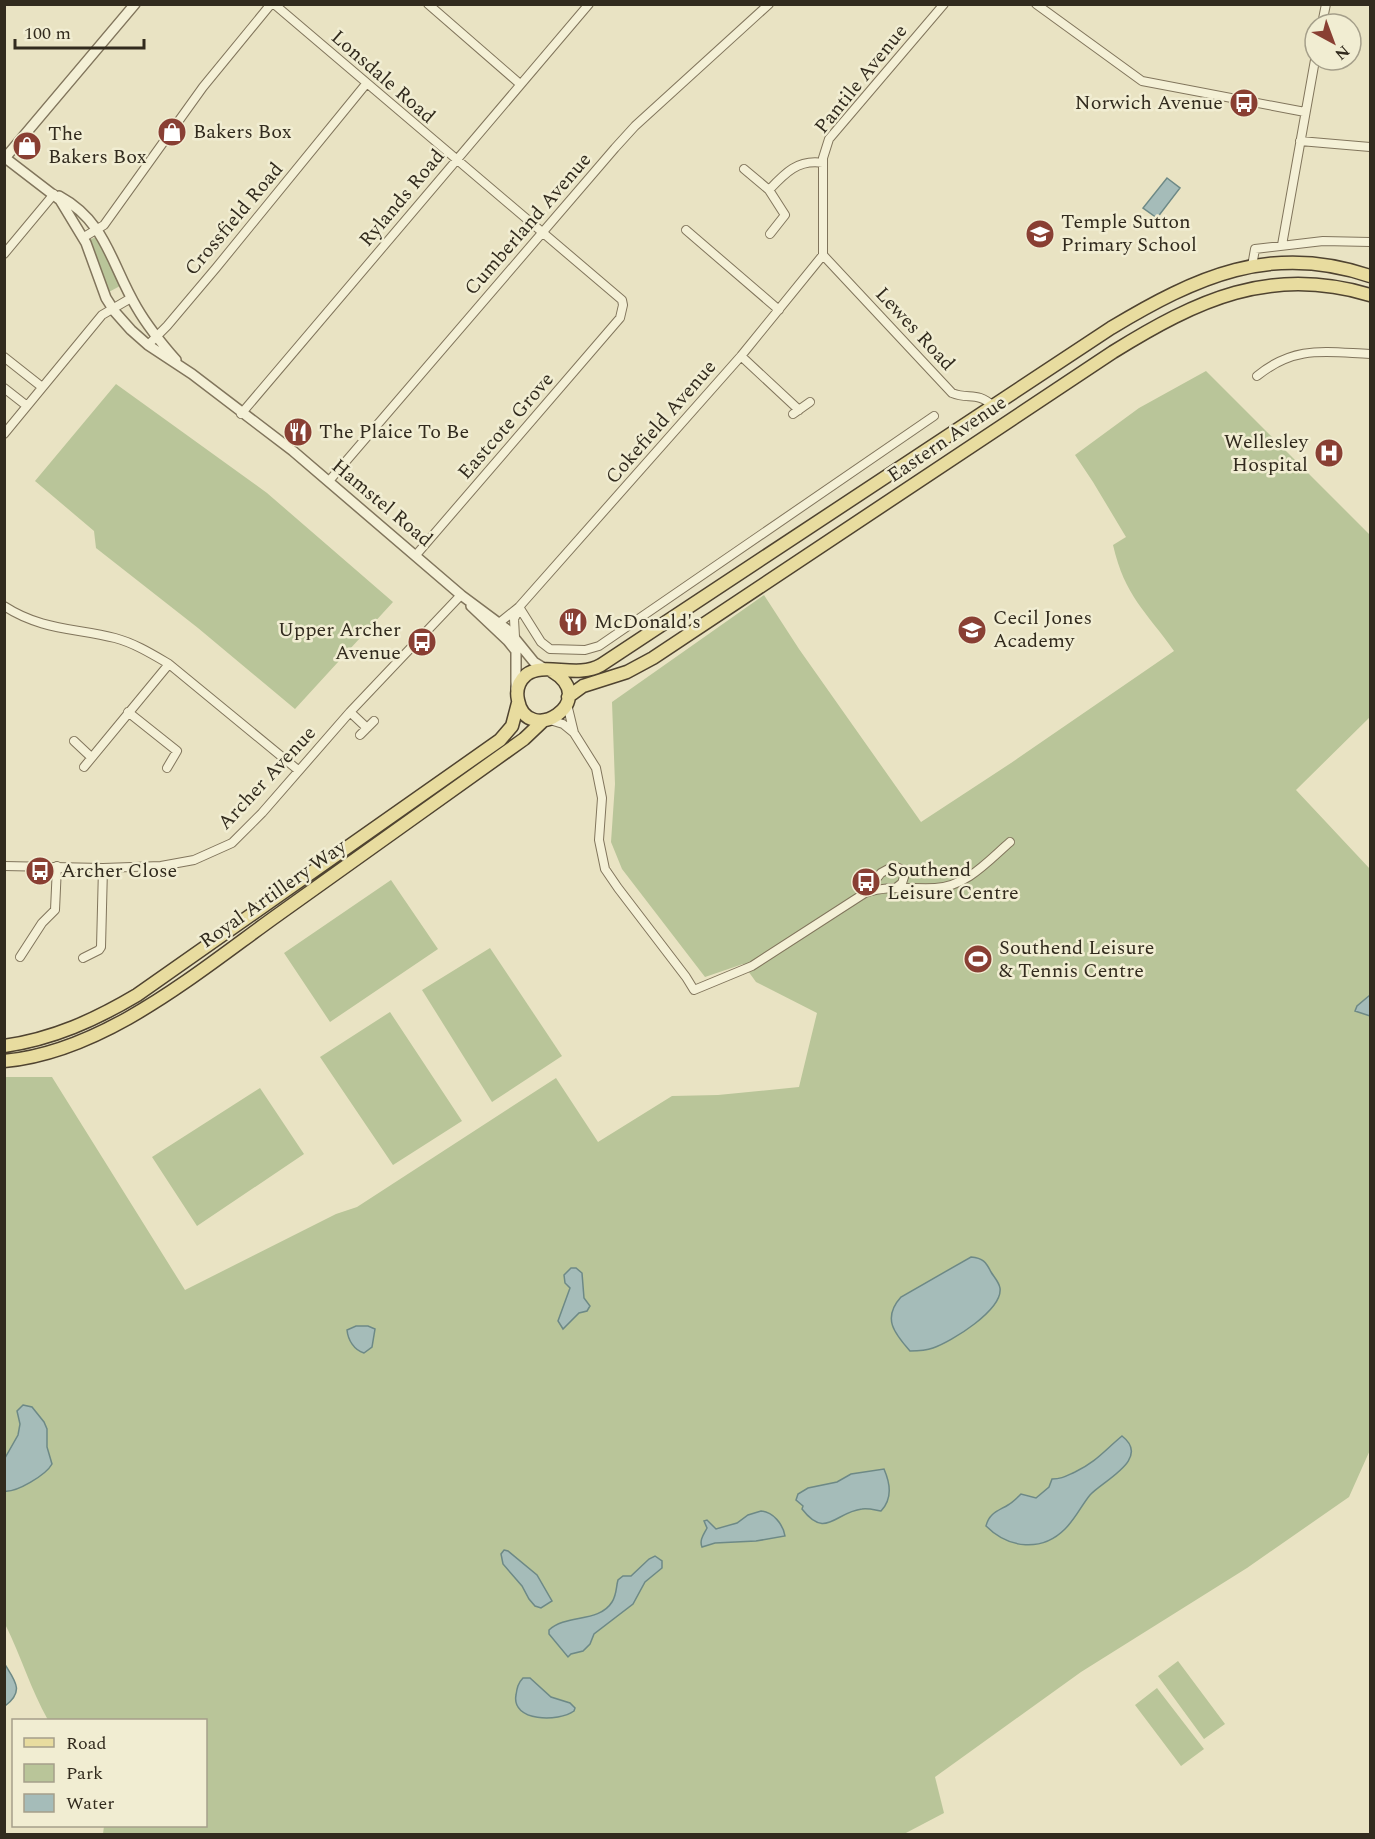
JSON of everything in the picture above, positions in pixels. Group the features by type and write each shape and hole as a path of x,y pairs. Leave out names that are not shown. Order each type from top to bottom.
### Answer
{"main road":[{"name":"Eastern Avenue","path":"517,698 520,682 536,670 587,671 601,665 1148,305 1222,273 1274,262 1340,266 1371,276"},
{"name":"Eastern Avenue","path":"547,720 558,716 567,700 582,686 627,672 647,662 1113,352 1174,316 1216,298 1267,286 1318,285 1346,288 1371,295"},
{"path":"549,670 560,675 565,682 567,700"},
{"path":"517,698 527,715 547,720"},
{"name":"Royal Artillery Way","path":"4,1046 39,1040 86,1023 119,1006 164,977 500,740 512,726 517,698"},
{"name":"Royal Artillery Way","path":"4,1061 51,1052 89,1038 126,1019 170,991 326,881 524,739 547,720"}],"street":[{"path":"5,157 135,4"},
{"path":"84,237 106,222 203,87 272,4"},
{"name":"Lonsdale Road","path":"272,4 618,295 623,305 620,318"},
{"path":"428,4 520,84"},
{"name":"Rylands Road","path":"241,414 589,4"},
{"name":"Cumberland Avenue","path":"329,482 635,126 769,4"},
{"name":"Pantile Avenue","path":"823,255 823,163 829,139 944,4"},
{"path":"1036,4 1142,81 1305,112"},
{"path":"1282,244 1313,72"},
{"name":"Crossfield Road","path":"148,345 251,225 366,84"},
{"path":"1300,141 1371,147"},
{"name":"Hamstel Road","path":"5,157 54,194 80,209 97,229 131,298 156,337 192,374"},
{"path":"770,190 796,166 805,163 823,163"},
{"path":"744,168 770,190 785,217 770,234"},
{"path":"4,254 54,194"},
{"name":"Hamstel Road","path":"54,194 69,212 84,237 103,292 124,323 148,345 192,374 293,452 462,595 500,623 534,662 549,670"},
{"path":"686,230 779,310"},
{"path":"1252,266 1255,249 1282,244 1323,241 1371,242"},
{"name":"Cokefield Avenue","path":"500,623 519,607 741,356 823,255"},
{"name":"Lewes Road","path":"823,255 952,393 958,396 978,396 993,406"},
{"path":"4,434 96,321 112,308 131,298"},
{"name":"Eastcote Grove","path":"416,555 620,318"},
{"path":"1257,376 1283,358 1312,351 1371,354"},
{"path":"741,356 796,412 810,402"},
{"path":"4,357 42,387"},
{"path":"4,388 27,406"},
{"path":"519,607 542,642 550,650 585,650 599,646 934,416"},
{"name":"Hamstel Road","path":"462,595 483,619 512,639 516,651 517,698"},
{"name":"Archer Avenue","path":"4,866 138,868 180,864 232,843 247,830 350,712 462,595"},
{"path":"4,606 40,624 116,639 155,655 298,770"},
{"path":"512,639 514,619 519,607"},
{"path":"84,766 169,664"},
{"path":"567,700 574,733"},
{"path":"128,712 177,751 167,768"},
{"path":"350,712 367,728"},
{"path":"547,720 563,724 574,733 589,754 599,777 602,798 599,840 605,868 694,990 752,966 865,893 881,873 894,866 901,869 904,877 902,883 895,887"},
{"path":"360,735 374,721"},
{"path":"74,741 91,757"},
{"path":"865,893 895,887 935,888 955,884 980,868 1010,842"},
{"path":"20,957 42,923 55,910 57,866"},
{"path":"83,958 101,947 103,868"}],"green space":[{"path":"96,237 120,286 107,293 89,240"},
{"path":"1206,371 1370,535 1370,717 1296,790 1370,869 1370,1450 1349,1497 1247,1568 1081,1672 935,1777 944,1813 904,1834 103,1834 104,1827 207,1827 207,1719 47,1719 5,1624 5,1077 52,1077 185,1290 336,1214 357,1207 556,1078 598,1142 672,1096 718,1095 799,1087 817,1013 756,982 743,964 705,977 622,869 611,842 615,784 612,702 764,595 799,649 921,822 1174,651 1130,591 1113,545 1126,537 1075,455 1139,408"},
{"path":"116,384 267,493 393,602 295,709 198,628 96,548 94,531 35,481"},
{"path":"391,880 438,949 330,1022 284,953"},
{"path":"490,948 562,1056 492,1102 422,990"},
{"path":"390,1012 462,1121 393,1165 320,1057"},
{"path":"260,1088 304,1154 197,1226 152,1157"},
{"path":"1178,1661 1225,1724 1204,1739 1158,1676"},
{"path":"1157,1688 1204,1749 1181,1766 1135,1705"}],"water":[{"path":"1167,178 1180,188 1157,218 1143,208"},
{"path":"1370,995 1370,1016 1355,1011 1357,1006"},
{"path":"971,1257 984,1261 999,1284 999,1297 985,1315 963,1332 930,1349 910,1351 892,1325 892,1312 895,1305 901,1297"},
{"path":"571,1268 576,1268 582,1273 584,1298 590,1306 587,1311 579,1313 563,1329 558,1321 570,1288 565,1283 564,1275"},
{"path":"356,1326 368,1326 375,1329 372,1347 364,1353 354,1347 349,1337 347,1330"},
{"path":"23,1405 32,1407 44,1422 52,1464 44,1473 30,1482 16,1489 4,1491 5,1458 18,1435 20,1424 17,1411"},
{"path":"1122,1436 1130,1445 1131,1453 1128,1461 1122,1469 1090,1495 1069,1525 1056,1536 1036,1544 1026,1545 1005,1539 986,1526 992,1515 1012,1503 1021,1494 1036,1498 1049,1487 1052,1479 1064,1477 1082,1468 1095,1460"},
{"path":"884,1469 888,1480 889,1496 881,1511 862,1509 824,1523 810,1518 802,1509 803,1506 796,1500 798,1494 808,1488 837,1482 851,1474"},
{"path":"761,1511 777,1519 785,1536 756,1541 715,1543 702,1547 701,1539 707,1528 704,1521 707,1520 716,1529 737,1523 748,1515"},
{"path":"504,1550 537,1575 552,1601 541,1608 535,1606 503,1564 501,1554"},
{"path":"655,1556 662,1561 662,1568 645,1582 633,1604 594,1634 590,1644 583,1651 568,1657 549,1634 549,1630 564,1622 591,1616 606,1609 614,1599 618,1580 623,1576 631,1576"},
{"path":"4,1663 16,1686 15,1695 5,1706"},
{"path":"523,1678 530,1678 551,1697 570,1703 575,1708 574,1711 567,1715 548,1718 528,1715 516,1704 518,1686"}],"place":[{"name":"Norwich Avenue","path":"1244,103"},
{"name":"Bakers Box","path":"172,132"},
{"name":"The Bakers Box","path":"27,146"},
{"name":"Temple Sutton Primary School","path":"1040,234"},
{"name":"The Plaice To Be","path":"298,432"},
{"name":"Wellesley Hospital","path":"1329,453"},
{"name":"McDonald's","path":"573,622"},
{"name":"Cecil Jones Academy","path":"972,630"},
{"name":"Upper Archer Avenue","path":"422,642"},
{"name":"Archer Close","path":"40,871"},
{"name":"Southend Leisure Centre","path":"866,882"},
{"name":"Southend Leisure & Tennis Centre","path":"978,959"}]}
